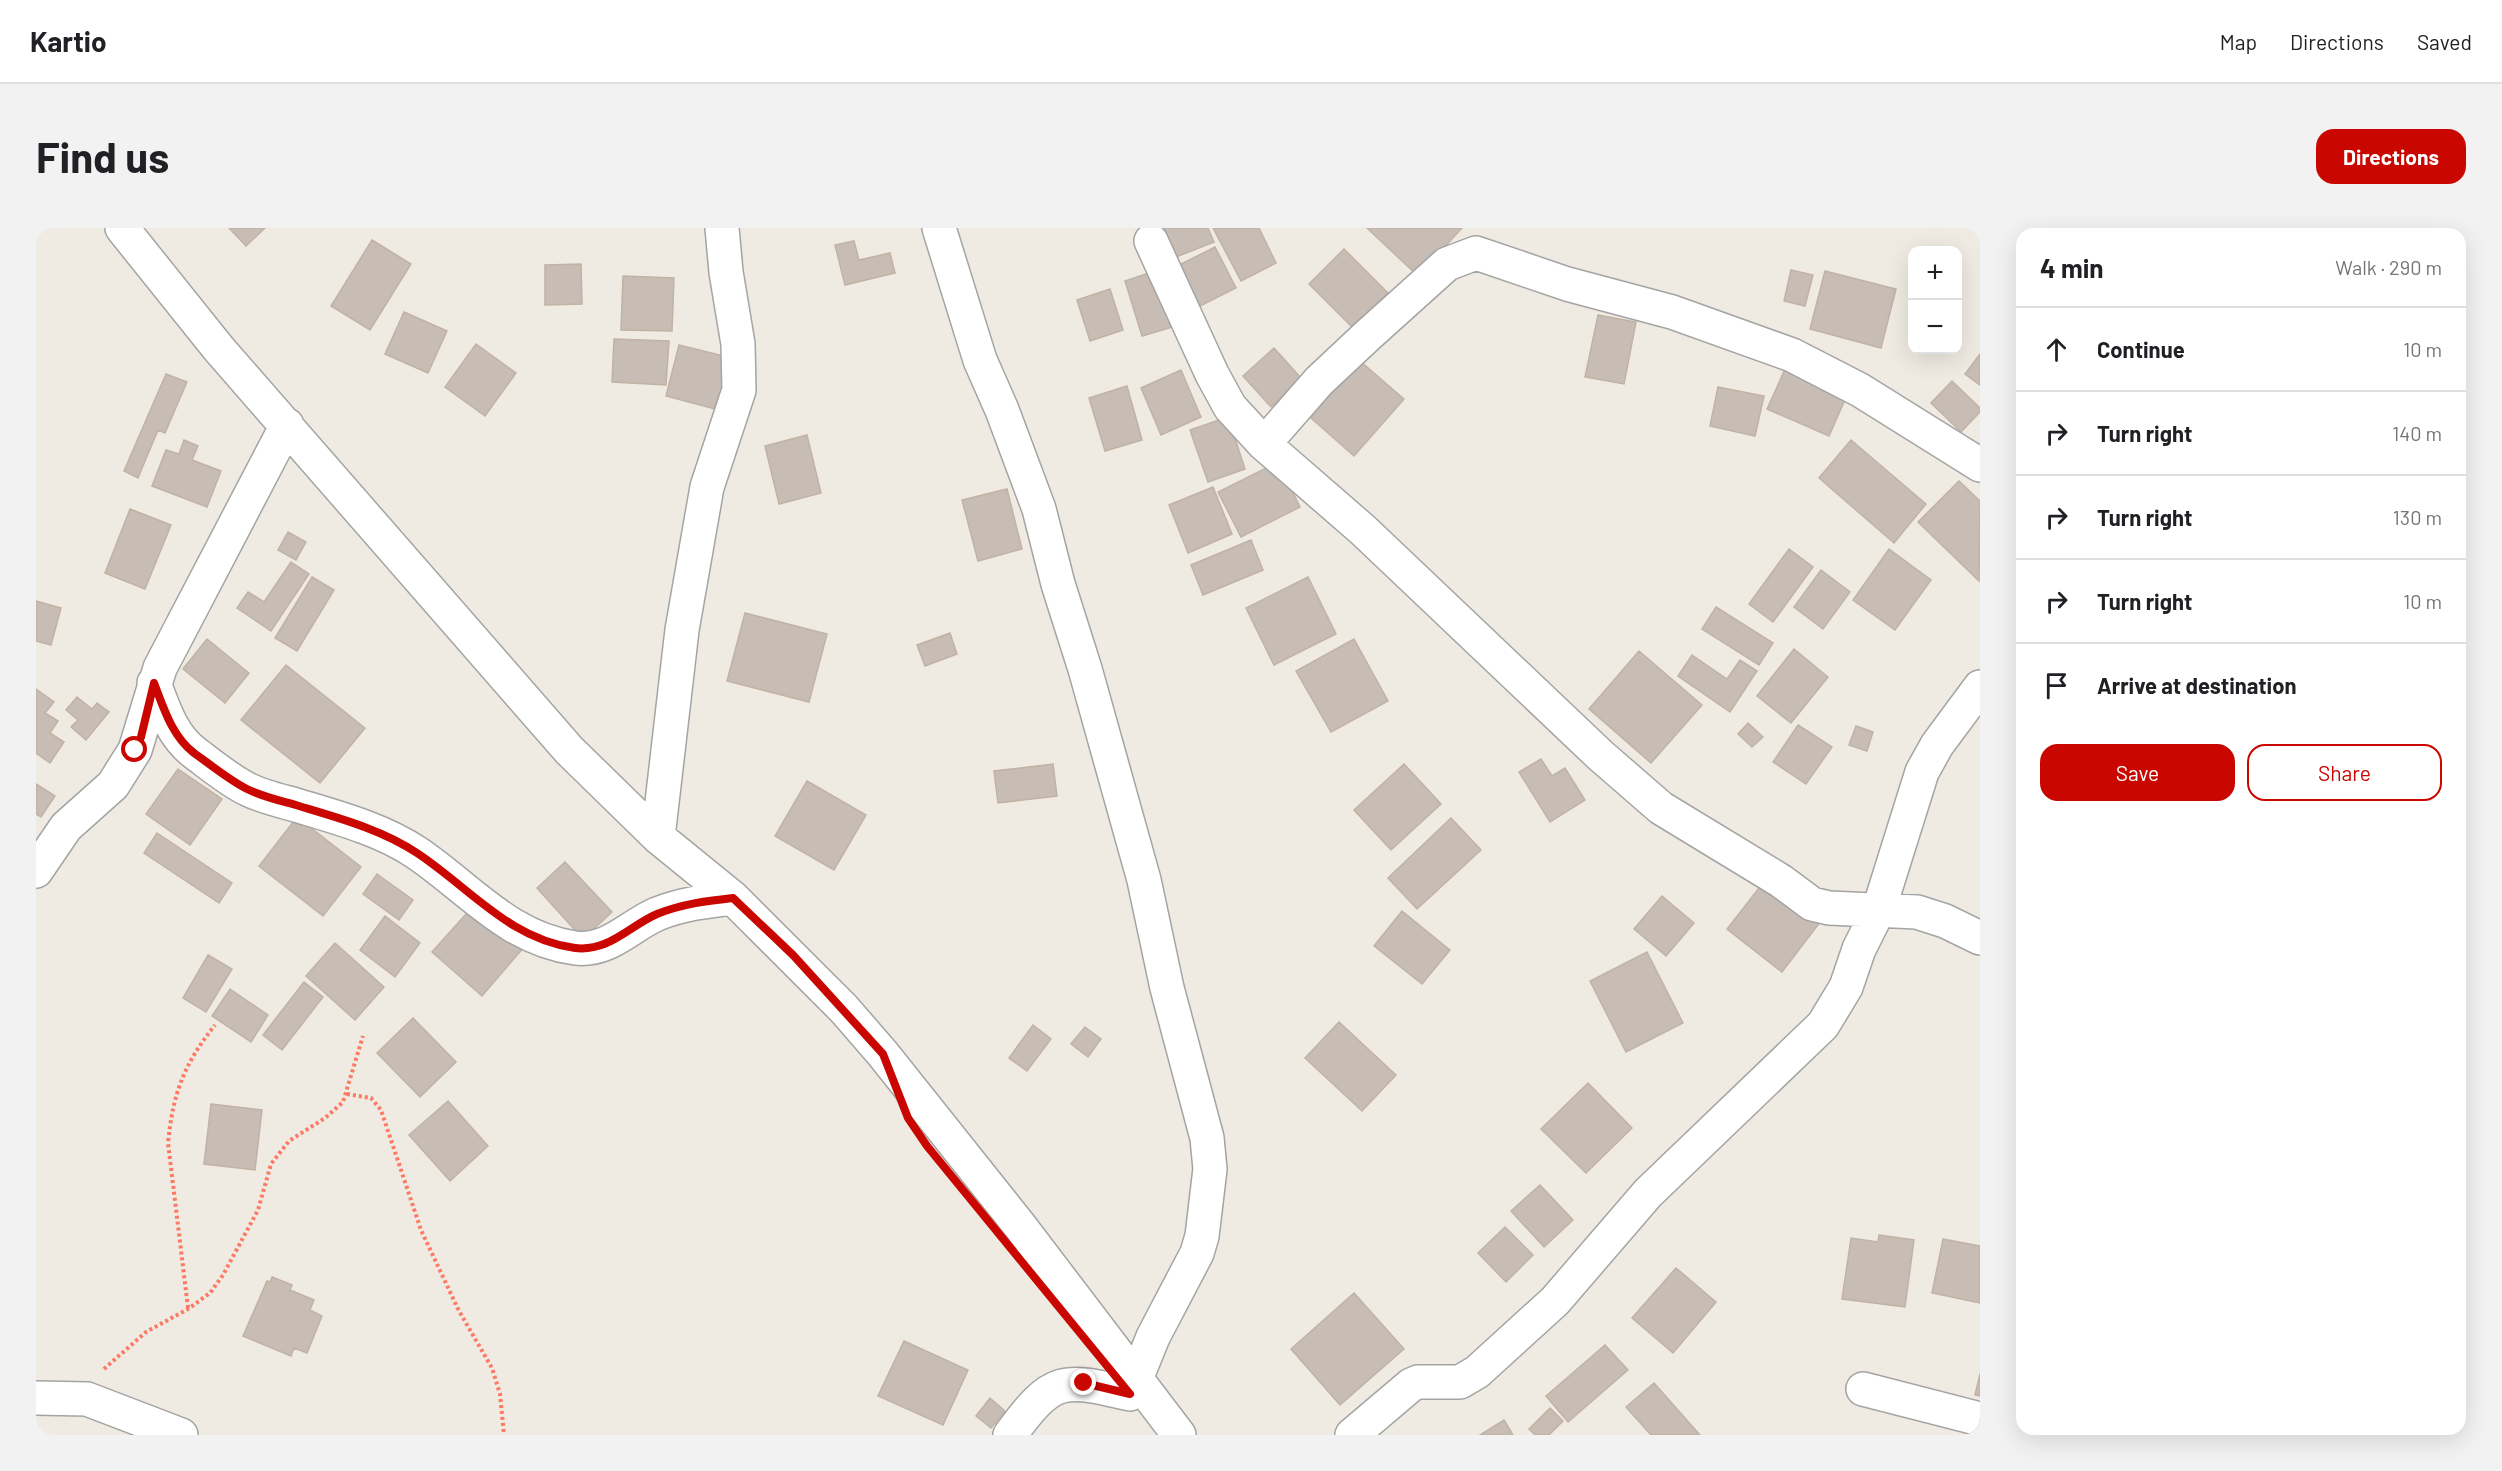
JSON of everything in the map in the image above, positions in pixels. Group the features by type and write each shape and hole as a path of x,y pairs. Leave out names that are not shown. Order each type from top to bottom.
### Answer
{"street":[{"path":"122,228 219,349 570,750 658,837 733,898 793,955 883,1054 1133,1386 1179,1435"},
{"path":"658,837 682,630 707,487 739,390 738,344 726,272 722,228"},
{"path":"939,228 980,360 1002,410 1039,509 1058,584 1088,680 1144,880 1167,988 1207,1138 1210,1169 1202,1236 1197,1253 1153,1337 1133,1386 1148,1435"},
{"path":"1151,241 1226,399 1264,444 1363,530 1600,755 1661,808 1781,882 1812,904 1829,908 1917,912 1980,938"},
{"path":"1264,444 1319,381 1366,336 1447,264 1476,254 1567,284 1672,312 1792,355 1860,390 1980,465"},
{"path":"36,871 66,827 113,785 127,765 141,737 154,683 206,577 287,425"},
{"path":"154,683 170,725 192,752 247,789 372,830 398,842 417,853 513,928 535,939 577,948 600,947 624,936 654,915 687,903 733,898"},
{"path":"1352,1435 1418,1382 1460,1382 1467,1379 1556,1301 1648,1193 1823,1025 1846,987 1859,949 1880,909 1922,772 1937,745 1980,687"},
{"path":"1010,1435 1047,1393 1063,1384 1133,1386"},
{"path":"1863,1389 1980,1419"},
{"path":"36,1398 71,1397 99,1403 181,1435"}],"path":[{"path":"188,1309 168,1143 171,1116 186,1065 215,1025"},
{"path":"71,1397 146,1332 188,1309 210,1293 223,1275 258,1210 271,1164 295,1137 336,1109 347,1094 363,1036"},
{"path":"347,1094 371,1098 381,1110 421,1230 459,1311 492,1368 501,1394 504,1435"}],"building":[{"path":"229,228 265,228 246,246"},
{"path":"1164,228 1208,228 1214,242 1176,257"},
{"path":"1213,228 1259,228 1276,263 1241,281"},
{"path":"1367,228 1462,228 1418,276"},
{"path":"372,240 411,264 370,330 331,306"},
{"path":"854,241 859,260 890,253 895,273 845,285 835,245"},
{"path":"1215,247 1236,288 1200,306 1179,265"},
{"path":"1344,249 1388,293 1353,328 1309,284"},
{"path":"581,264 582,304 545,305 545,265"},
{"path":"1161,269 1179,325 1142,336 1125,281"},
{"path":"1791,270 1813,275 1805,306 1784,301"},
{"path":"1825,271 1896,289 1881,348 1810,329"},
{"path":"623,276 674,278 672,331 621,330"},
{"path":"1110,289 1123,330 1090,341 1077,300"},
{"path":"404,312 447,331 428,373 385,354"},
{"path":"1598,315 1636,322 1624,384 1585,377"},
{"path":"614,339 669,341 666,385 612,382"},
{"path":"476,344 516,373 485,416 445,387"},
{"path":"679,345 732,358 719,410 666,396"},
{"path":"1274,348 1301,378 1271,407 1243,376"},
{"path":"1352,354 1404,399 1354,456 1303,411"},
{"path":"1980,354 1980,385 1965,374"},
{"path":"1786,367 1848,393 1829,436 1767,409"},
{"path":"1181,370 1201,417 1161,435 1141,388"},
{"path":"166,374 187,382 165,433 158,430 138,478 124,471"},
{"path":"1952,381 1980,408 1980,412 1961,432 1931,403"},
{"path":"1127,386 1142,440 1105,451 1089,398"},
{"path":"1718,387 1764,396 1755,436 1710,426"},
{"path":"1228,417 1245,469 1208,482 1190,430"},
{"path":"807,435 821,493 779,504 765,446"},
{"path":"184,440 198,446 192,460 221,471 207,507 152,486 166,450 179,454"},
{"path":"1851,440 1926,504 1894,543 1819,478"},
{"path":"1278,462 1300,507 1241,537 1218,492"},
{"path":"1959,481 1980,501 1979,581 1918,522"},
{"path":"1213,487 1232,534 1188,553 1169,505"},
{"path":"1007,489 1022,549 978,561 962,500"},
{"path":"130,509 171,525 145,589 105,573"},
{"path":"288,532 306,542 296,560 278,550"},
{"path":"1251,540 1263,570 1203,595 1191,565"},
{"path":"1789,549 1813,567 1773,622 1749,604"},
{"path":"1889,549 1931,580 1895,630 1853,600"},
{"path":"291,562 309,574 271,631 237,608 248,592 264,602"},
{"path":"1821,570 1850,592 1823,629 1794,607"},
{"path":"312,577 334,590 297,651 275,638"},
{"path":"1308,577 1336,634 1274,665 1246,608"},
{"path":"36,601 61,608 51,645 36,641"},
{"path":"1716,607 1773,643 1759,665 1702,629"},
{"path":"745,613 827,634 809,702 727,681"},
{"path":"950,633 957,654 925,666 917,645"},
{"path":"207,639 249,673 225,703 183,669"},
{"path":"1354,639 1388,701 1331,732 1296,671"},
{"path":"1794,649 1828,677 1791,723 1757,696"},
{"path":"1639,651 1702,705 1651,763 1589,709"},
{"path":"1692,655 1727,679 1740,660 1757,671 1730,712 1678,676"},
{"path":"286,665 365,728 320,783 241,720"},
{"path":"36,689 54,702 45,713 58,721 50,733 64,742 50,763 36,753"},
{"path":"77,697 92,709 97,703 109,712 86,740 71,727 78,720 66,710"},
{"path":"1748,723 1763,737 1752,747 1738,734"},
{"path":"1798,725 1832,747 1806,784 1773,762"},
{"path":"1856,726 1873,732 1867,751 1849,745"},
{"path":"1541,759 1552,776 1565,768 1585,800 1550,822 1519,772"},
{"path":"1053,764 1057,796 998,803 994,771"},
{"path":"1404,764 1441,804 1391,850 1354,810"},
{"path":"178,769 222,799 190,845 146,814"},
{"path":"807,781 866,815 834,870 775,836"},
{"path":"36,784 55,796 41,817 36,814"},
{"path":"297,817 361,867 323,916 259,866"},
{"path":"1451,818 1481,850 1417,909 1388,878"},
{"path":"157,833 232,883 219,903 144,853"},
{"path":"565,862 612,912 583,939 537,888"},
{"path":"377,874 413,900 399,920 363,894"},
{"path":"1766,879 1821,921 1782,972 1727,929"},
{"path":"1662,896 1694,923 1666,956 1634,929"},
{"path":"475,904 524,947 482,996 432,952"},
{"path":"1402,911 1450,950 1422,984 1374,946"},
{"path":"385,916 420,943 395,977 360,950"},
{"path":"335,943 384,987 355,1020 306,976"},
{"path":"1647,952 1683,1023 1626,1052 1590,981"},
{"path":"208,955 232,969 206,1012 183,998"},
{"path":"304,982 323,997 282,1050 263,1035"},
{"path":"230,989 268,1015 251,1042 212,1016"},
{"path":"413,1018 456,1062 420,1097 377,1053"},
{"path":"1339,1022 1396,1075 1362,1111 1305,1058"},
{"path":"1033,1025 1051,1039 1027,1071 1009,1058"},
{"path":"1085,1027 1101,1039 1088,1057 1071,1044"},
{"path":"1588,1083 1632,1128 1586,1173 1541,1129"},
{"path":"448,1101 488,1146 450,1181 409,1135"},
{"path":"211,1104 262,1110 255,1170 204,1164"},
{"path":"1540,1185 1573,1220 1544,1247 1511,1211"},
{"path":"1505,1227 1533,1255 1506,1282 1478,1253"},
{"path":"1879,1235 1914,1240 1905,1307 1842,1299 1851,1238 1878,1242"},
{"path":"1943,1239 1980,1246 1980,1303 1932,1293"},
{"path":"1676,1268 1716,1302 1673,1353 1632,1318"},
{"path":"272,1277 292,1285 290,1290 314,1300 310,1310 322,1316 307,1353 294,1348 291,1356 243,1336 267,1281 270,1282"},
{"path":"1354,1293 1404,1349 1340,1405 1291,1349"},
{"path":"904,1341 968,1370 943,1425 878,1396"},
{"path":"1605,1345 1628,1370 1568,1422 1546,1396"},
{"path":"1980,1374 1980,1396 1975,1395"},
{"path":"1654,1383 1700,1435 1651,1435 1626,1407"},
{"path":"990,1398 1005,1411 991,1428 976,1416"},
{"path":"1550,1408 1563,1421 1549,1435 1535,1435 1529,1429"},
{"path":"1504,1420 1513,1435 1480,1435"}],"route":[{"path":"135,750 141,737 154,683 170,725 192,752 247,789 372,830 398,842 417,853 513,928 535,939 577,948 600,947 624,936 654,915 687,903 733,898 793,955 883,1054 908,1118 927,1146 1130,1394 1084,1383"}]}
